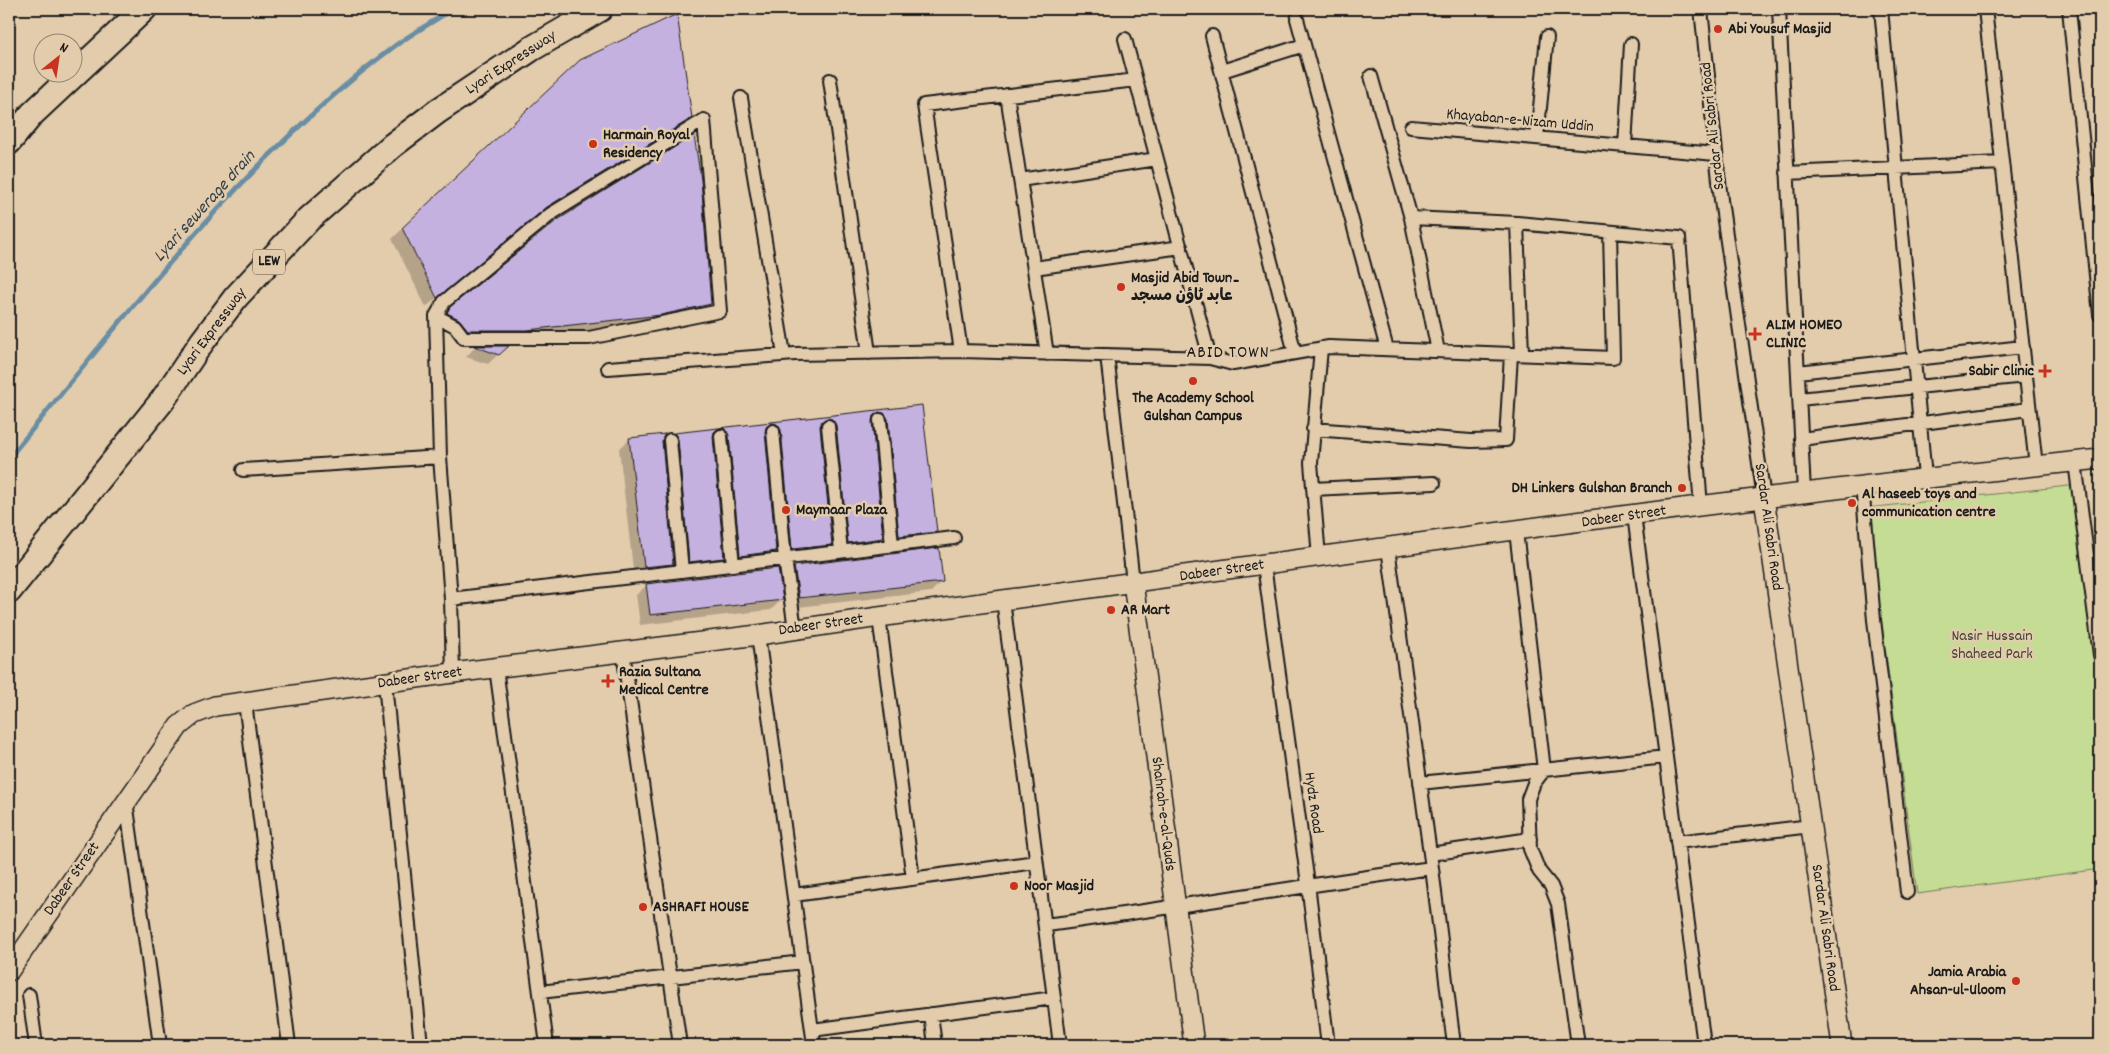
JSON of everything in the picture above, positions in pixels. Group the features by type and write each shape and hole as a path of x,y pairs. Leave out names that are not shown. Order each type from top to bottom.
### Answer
{"highway":[{"path":"9,142 32,114 144,9"},
{"name":"Lyari Expressway","path":"9,591 162,401 202,342 236,297 309,219 393,145 438,111 531,49 600,9"}],"street":[{"name":"Sardar Ali Sabri Road","path":"1701,9 1721,200 1842,1045"},
{"path":"1779,9 1804,492"},
{"path":"1882,9 1925,477"},
{"path":"1985,9 2036,466"},
{"path":"2069,9 2100,315"},
{"path":"1297,19 1387,349"},
{"path":"1212,36 1295,353"},
{"path":"1537,138 1547,37"},
{"path":"1125,39 1210,358"},
{"path":"1625,146 1630,44"},
{"path":"1222,72 1304,45"},
{"path":"1371,76 1412,218 1438,350"},
{"path":"830,80 869,353"},
{"path":"960,351 924,105 1136,80"},
{"path":"1007,95 1047,354"},
{"path":"742,98 784,354"},
{"path":"436,316 455,326 464,338 589,338 720,311 704,120 551,214 444,302 436,316 440,457 451,599 453,673"},
{"name":"Khayaban-e-Nizam Uddin","path":"1411,127 1716,154"},
{"path":"1020,180 1157,159"},
{"path":"1788,173 2002,163"},
{"path":"1412,218 1517,224 1679,238 1701,506"},
{"path":"1313,429 1471,441 1506,440 1516,353 1517,224"},
{"path":"608,368 784,354 960,351 1210,358 1233,364 1329,347 1613,358 1610,232"},
{"path":"1034,268 1181,247"},
{"path":"1798,372 2022,346"},
{"path":"1319,558 1311,463 1321,348"},
{"path":"1107,355 1134,582"},
{"path":"1799,398 2026,376"},
{"path":"1801,439 2029,409"},
{"path":"880,420 892,545"},
{"path":"828,426 841,551"},
{"path":"773,431 785,559 795,629"},
{"path":"721,436 733,565"},
{"path":"670,440 682,571"},
{"path":"242,470 440,457"},
{"name":"Dabeer Street","path":"9,971 179,726 194,714 215,706 453,673 758,635 1134,582 1804,492 1925,477 2100,459"},
{"path":"2075,462 2100,655"},
{"path":"1313,489 1434,483"},
{"path":"1862,485 1874,620 1907,892"},
{"path":"1634,515 1704,1045"},
{"path":"1516,531 1544,770 1534,783 1528,799 1530,849 1539,871 1551,886 1558,904 1578,1045"},
{"path":"451,599 954,538"},
{"path":"1388,548 1454,1045"},
{"name":"Hydz Road","path":"1264,565 1328,1045"},
{"name":"Shahrah-e-al-Quds","path":"1134,582 1194,1045"},
{"path":"1003,600 1060,1045"},
{"path":"879,617 913,879"},
{"path":"758,635 814,1045"},
{"path":"623,652 680,1045"},
{"path":"496,668 540,992 545,1045"},
{"path":"385,683 421,1045"},
{"path":"245,702 289,1045"},
{"path":"1420,783 1666,758"},
{"path":"126,801 160,1045"},
{"path":"1677,842 1811,826"},
{"path":"1430,854 1530,839"},
{"path":"794,895 1036,862"},
{"path":"1046,925 1175,908 1308,884 1432,868"},
{"path":"540,992 803,962"},
{"path":"29,995 36,1045"},
{"path":"812,1030 1054,998"},
{"path":"931,1014 935,1045"}],"green space":[{"name":"Nasir Hussain Shaheed Park","path":"2077,485 2100,646 2100,869 1917,894 1867,508"}],"building":[{"path":"677,14 692,118 547,207 437,298 402,228 580,60"},
{"path":"694,135 701,180 711,304 661,315 527,330 468,330 459,319 447,313 450,307 556,221"},
{"path":"474,346 509,346 499,355"},
{"path":"922,405 937,532 899,536 888,419 884,413 879,412 873,416 872,421 883,538 848,543 836,425 832,419 827,418 821,422 820,427 832,545 792,549 781,430 777,424 772,423 766,427 765,432 776,551 740,556 729,435 725,429 720,428 714,432 713,437 724,558 689,562 678,439 674,433"},
{"path":"665,434 662,441 673,564 644,567 629,438"},
{"path":"939,548 943,582 799,598 794,566"},
{"path":"778,568 783,600 650,615 646,584"}],"waterway":[{"name":"Lyari sewerage drain","path":"9,458 144,293 238,187 288,137 341,89 396,45 453,9"}],"place":[{"name":"Abi Yousuf Masjid","path":"1718,29"},
{"name":"Harmain Royal Residency","path":"593,144"},
{"name":"Masjid Abid Town۔ عابد ٹاؤن مسجد","path":"1121,287"},
{"name":"ALIM HOMEO CLINIC","path":"1755,334"},
{"name":"Sabir Clinic","path":"2045,371"},
{"name":"The Academy School Gulshan Campus","path":"1193,381"},
{"name":"DH Linkers Gulshan Branch","path":"1682,488"},
{"name":"Al haseeb toys and communication centre","path":"1852,503"},
{"name":"Maymaar Plaza","path":"786,510"},
{"name":"AR Mart","path":"1111,610"},
{"name":"Razia Sultana Medical Centre","path":"608,681"},
{"name":"Noor Masjid","path":"1014,886"},
{"name":"ASHRAFI HOUSE","path":"643,907"},
{"name":"Jamia Arabia Ahsan-ul-Uloom","path":"2016,981"}],"district":[{"name":"ABID TOWN","path":"1228,353"}]}
